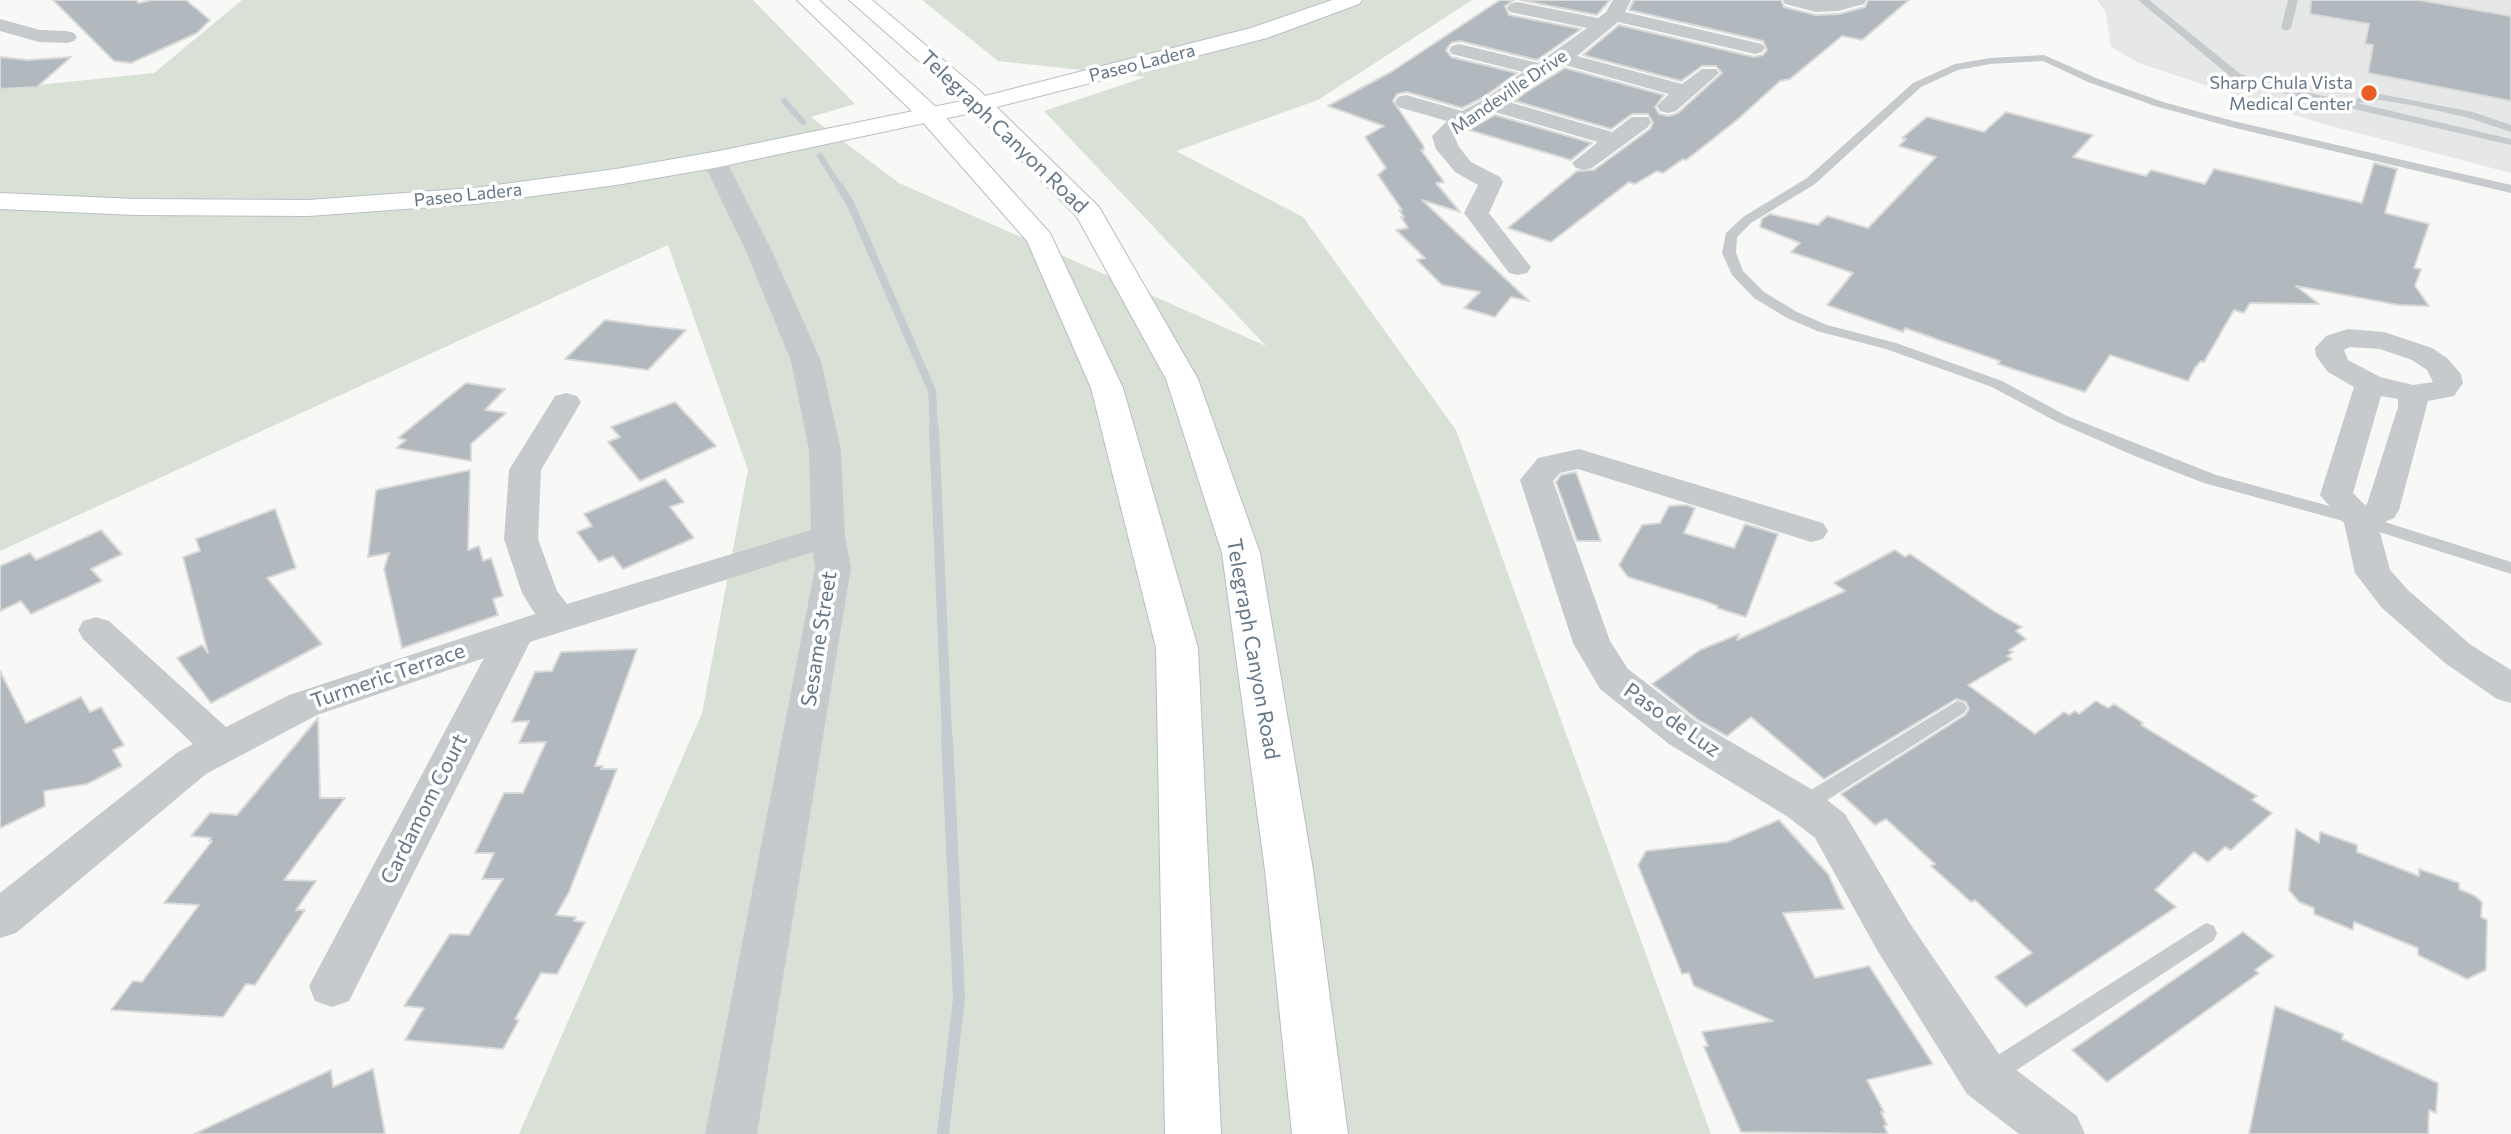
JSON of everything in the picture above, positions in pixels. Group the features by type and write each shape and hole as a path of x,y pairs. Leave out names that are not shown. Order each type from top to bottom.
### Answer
{"main road":[{"name":"Telegraph Canyon Road","path":"807,0 928,113 1040,239 1107,388 1177,648 1193,1134"},
{"name":"Telegraph Canyon Road","path":"859,0 976,99 1089,213 1182,379 1241,554 1289,870 1320,1134"},
{"name":"Paseo Ladera","path":"976,99 1003,80 1161,43 1298,0"},
{"name":"Paseo Ladera","path":"0,201 135,207 308,208 474,196 714,160 928,113 976,99 1259,33 1352,0"}],"street":[{"path":"1792,0 1816,6 1838,5 1857,0"},
{"path":"1517,8 1613,13 1755,48"},
{"name":"Mandeville Drive","path":"1518,267 1476,213 1491,182 1463,167 1448,149 1443,136 1464,119 1493,104 1516,85 1562,58 1613,13"},
{"path":"0,25 39,36 67,37"},
{"path":"1733,66 1774,33"},
{"path":"1459,50 1543,71"},
{"path":"1562,58 1685,92"},
{"path":"1663,111 1709,73"},
{"path":"1406,102 1464,119"},
{"path":"1493,104 1615,141"},
{"path":"1584,163 1640,122"},
{"name":"Sesame Street","path":"714,160 759,251 806,361 825,450 832,568 731,1134"},
{"path":"2348,338 2384,341 2422,354 2446,374 2448,383 2442,390 2413,394 2370,384 2338,366 2330,356 2329,348 2348,338"},
{"path":"2370,384 2336,495 2360,520 2373,573 2395,599 2458,654 2511,689"},
{"path":"2360,520 2382,510 2413,407 2413,394"},
{"path":"559,621 540,593 521,539 525,470 566,402"},
{"name":"Paso de Luz","path":"1811,531 1579,459 1549,466 1536,480 1592,643 1614,679 1684,733 1803,805 1830,827 1893,936 1985,1077 2059,1134"},
{"name":"Turmeric Terrace","path":"0,919 192,763 303,705 516,633 828,536"},
{"path":"96,630 222,747"},
{"name":"Cardamom Court","path":"332,986 516,633"}],"lane":[{"path":"2143,0 2235,75 2262,85 2511,142"},
{"path":"2286,28 2293,0"},
{"path":"2511,189 2231,124 2159,104 2092,80 2044,58 2030,58 1955,66 1917,85 1811,181 1747,220 1731,236 1729,253 1737,272 1759,295 1792,315 1822,328 1891,346 1997,384 2062,418 2188,471 2360,520 2511,568"},
{"path":"2342,103 2380,97 2469,114 2511,130"},
{"path":"1803,805 1957,708"},
{"path":"1985,1077 2206,933"}],"shaded area":[{"path":"242,0 753,0 855,104 811,117 899,183 1266,346 1044,111 1146,77 998,61 922,0 1472,0 1318,100 1176,151 1303,217 1456,430 1711,1134 519,1134 702,713 748,470 668,245 0,551 0,89 154,73"},
{"name":"Sharp Chula Vista Medical Center","path":"2097,0 2511,0 2511,173 2316,122 2139,63 2111,47 2106,13"}],"building":[{"path":"53,0 136,0 139,3 152,0 186,0 210,20 197,33 131,63 114,61"},
{"path":"1500,0 1514,0 1505,6 1509,15 1581,29 1537,60 1460,41 1451,43 1446,50 1451,57 1517,73 1484,97 1462,108 1407,92 1397,94 1393,101 1423,145 1424,150 1421,150 1444,182 1436,183 1460,212 1422,200 1529,301 1511,297 1495,317 1464,308 1480,292 1442,285 1417,260 1425,258 1396,230 1408,228 1401,217 1404,217 1399,210 1402,210 1378,175 1386,168 1365,137 1384,126 1328,106 1391,72"},
{"path":"1520,0 1610,0 1597,15"},
{"path":"1634,0 1781,0 1784,7 1816,15 1839,14 1865,7 1868,0 1909,0 1862,40 1842,36 1790,79 1780,81 1737,120 1686,160 1683,159 1663,173 1657,171 1635,184 1629,182 1551,242 1508,228 1577,171 1594,170 1650,129 1653,123 1648,114 1632,114 1611,129 1515,101 1526,92 1565,68 1664,95 1655,107 1659,114 1669,116 1678,113 1722,73 1716,66 1702,66 1681,81 1583,55 1619,25 1754,57 1763,55 1767,50 1763,41 1629,10"},
{"name":"Sharp Chula Vista Medical Center","path":"2311,0 2419,0 2511,16 2511,101 2368,73 2373,45 2365,44 2369,24 2310,14"},
{"path":"0,57 28,60 71,57 37,87 0,89"},
{"path":"2006,112 2093,135 2073,157 2146,176 2151,170 2205,184 2214,169 2362,203 2374,163 2397,169 2385,213 2429,224 2414,268 2421,269 2415,286 2429,306 2399,305 2296,286 2319,304 2250,303 2244,313 2234,310 2204,362 2201,361 2195,368 2188,381 2110,355 2085,392 1998,364 2000,361 1905,328 1903,332 1827,305 1853,273 1791,252 1800,243 1760,227 1762,219 1770,214 1818,225 1827,216 1868,228 1936,157 1899,146 1906,139 1902,138 1927,117 1984,132"},
{"path":"1495,115 1592,143 1571,160 1469,130"},
{"path":"605,320 686,330 648,370 565,359"},
{"path":"466,383 505,389 485,410 506,413 471,444 471,461 396,448 406,440 398,438"},
{"path":"675,402 716,446 640,481 608,442 620,437 611,427"},
{"path":"470,470 468,550 479,546 483,561 491,558 503,596 493,599 498,615 402,648 384,569 389,553 368,557 376,490"},
{"path":"1576,472 1601,541 1577,541 1556,482 1561,475"},
{"path":"665,479 684,502 670,507 694,538 623,569 613,556 599,562 577,532 592,526 584,514"},
{"path":"1686,505 1695,508 1684,533 1734,548 1745,524 1778,534 1746,617 1628,577 1619,565 1642,525 1660,523 1669,506"},
{"path":"275,509 296,568 267,578 322,644 211,703 177,658 202,645 208,653 183,557 200,551 196,539"},
{"path":"101,530 122,554 91,569 102,581 31,614 21,601 0,611 0,566 30,553 36,560"},
{"path":"1895,550 1905,557 1910,554 1995,612 2022,627 2016,631 2026,639 2009,650 2013,652 2007,656 2012,659 1968,685 2035,734 2064,712 2069,715 2075,711 2079,714 2096,701 2108,708 2114,704 2143,723 2141,725 2257,796 2252,800 2272,813 2231,850 2225,847 2208,862 2194,852 2155,890 2176,907 2026,1007 1995,977 2032,953 1975,900 1971,902 1931,866 1935,864 1886,819 1875,825 1841,794 1965,715 1969,709 1966,702 1956,699 1824,779 1751,717 1727,736 1698,720 1652,684 1700,650 1739,634 1737,640 1845,591 1834,583"},
{"path":"637,649 595,766 603,766 601,769 617,769 569,892 556,915 576,917 574,921 585,922 557,974 541,973 515,1019 519,1020 503,1049 405,1040 424,1008 404,1006 450,934 469,935 503,879 482,879 494,853 475,853 504,793 523,793 546,742 519,743 529,721 512,722 535,672 552,671 561,652"},
{"path":"0,671 26,723 81,697 90,712 101,707 124,745 113,750 122,766 87,784 44,791 45,806 0,828"},
{"path":"318,718 320,798 345,798 284,880 316,881 296,910 305,910 255,985 246,984 223,1017 111,1010 133,981 142,982 199,905 164,903 212,841 209,841 211,838 191,836 210,813 237,815"},
{"path":"1779,820 1828,874 1844,909 1783,913 1815,978 1869,966 1933,1064 1867,1080 1884,1112 1881,1112 1888,1134 1741,1132 1704,1047 1708,1046 1702,1032 1773,1021 1694,986 1689,973 1682,974 1638,865 1646,851 1727,842"},
{"path":"2296,829 2319,843 2320,832 2357,845 2357,852 2419,876 2419,869 2459,883 2459,889 2482,902 2481,917 2487,920 2486,970 2467,979 2418,955 2418,948 2354,922 2353,930 2314,914 2314,908 2299,902 2289,890"},
{"path":"2243,932 2274,956 2255,970 2259,973 2107,1082 2072,1050"},
{"path":"2275,1006 2343,1034 2342,1039 2438,1083 2436,1113 2429,1110 2428,1134 2249,1134"},
{"path":"373,1069 385,1134 194,1134 331,1070 333,1087"}],"waterway":[{"path":"784,101 803,122"},
{"path":"820,156 841,189"},
{"path":"840,187 850,203 932,391 934,429"},
{"path":"934,428 947,738"},
{"path":"943,1134 959,999 947,737"}],"place":[{"name":"Sharp Chula Vista Medical Center","path":"2369,93"}]}
